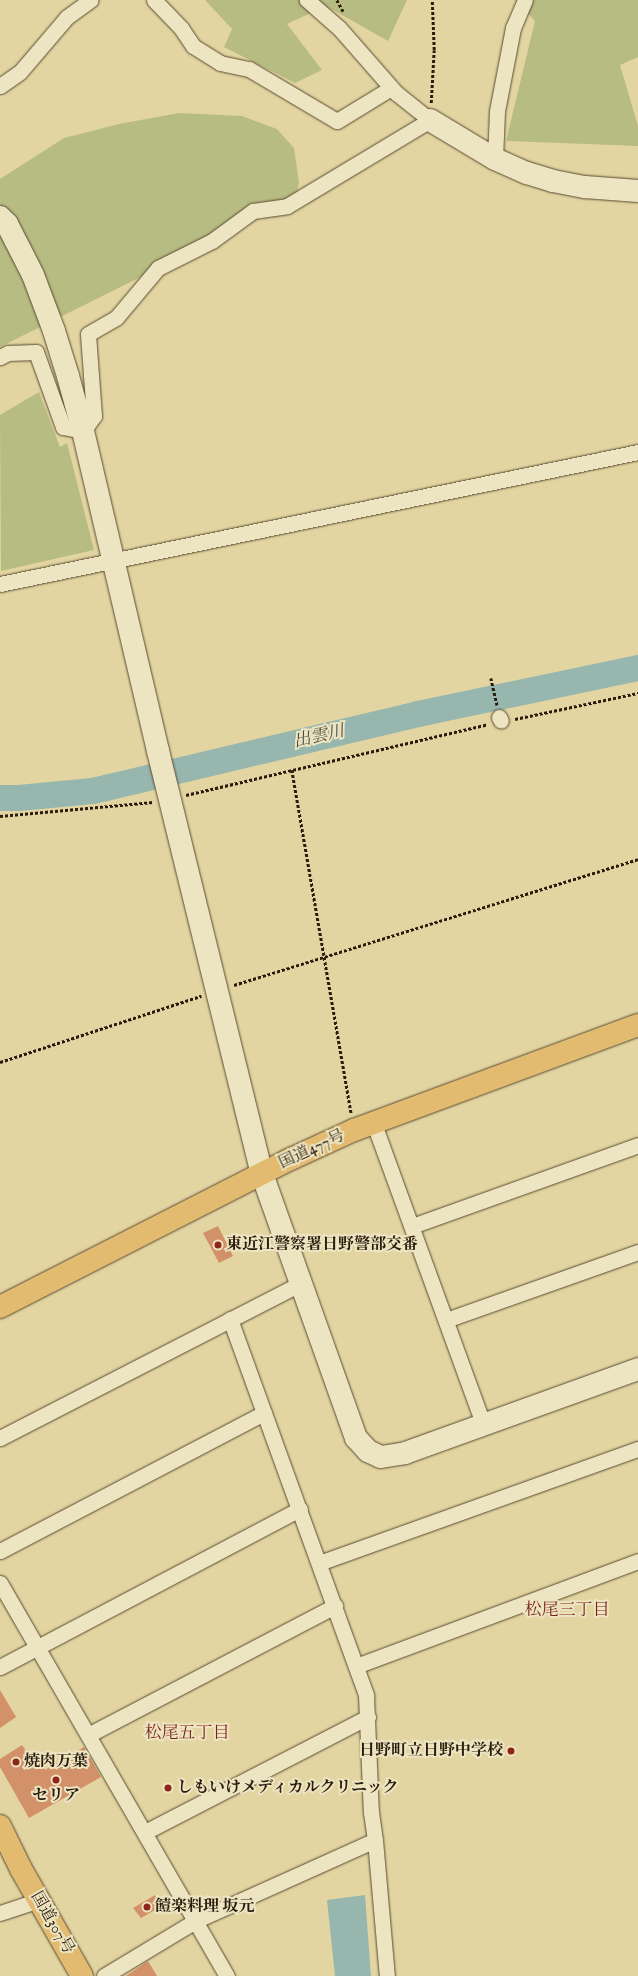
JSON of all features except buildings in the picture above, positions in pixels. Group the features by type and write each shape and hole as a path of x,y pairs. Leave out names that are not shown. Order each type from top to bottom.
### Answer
{"highway":[{"name":"国道477号","path":"0,1307 291,1159 364,1127 638,1026"},
{"name":"国道307号","path":"0,1826 21,1869 82,1976"},
{"name":"国道307号","path":"0,1840 21,1869"}],"street":[{"path":"0,86 20,72 67,17 90,0"},
{"path":"154,0 181,28 193,46 220,63 249,69 337,121 391,88"},
{"path":"307,0 339,28 391,88 430,120 495,159 527,173 553,181 585,187 638,191"},
{"path":"495,159 497,111 513,28 525,0"},
{"path":"83,431 94,416 88,334 116,318 158,268 212,241 253,211 287,206 430,120"},
{"path":"0,217 7,224 33,275 54,330 83,431 112,560 158,751 262,1174 356,1438 368,1451 381,1457 405,1453 638,1369"},
{"path":"0,357 8,353 36,352 63,427 83,431"},
{"path":"0,584 638,452"},
{"path":"364,1127 412,1226 483,1424"},
{"path":"412,1226 638,1145"},
{"path":"446,1320 638,1252"},
{"path":"0,1438 301,1283"},
{"path":"230,1319 320,1563 366,1695 371,1812 375,1840 387,1976"},
{"path":"0,1551 264,1413"},
{"path":"320,1563 638,1449"},
{"path":"0,1667 37,1646 300,1509"},
{"path":"356,1666 638,1561"},
{"path":"0,1583 227,1976"},
{"path":"88,1735 335,1606"},
{"path":"145,1832 368,1717"},
{"path":"104,1976 195,1921 375,1840"},
{"path":"0,1913 39,1900"}],"path":[{"path":"430,120 434,50 432,0"},
{"path":"491,678 500,719"},
{"path":"0,816 170,800 500,719 638,693"},
{"path":"292,770 325,956 364,1127"},
{"path":"0,1062 325,956 638,859"}],"green space":[{"path":"205,0 407,0 388,41 326,6 287,24 322,70 295,83 224,47 232,29"},
{"path":"515,0 638,0 638,57 620,65 638,126 638,146 506,141 535,21"},
{"path":"179,113 242,116 277,129 294,148 299,183 295,200 0,347 0,179 64,138 119,124"},
{"path":"39,392 60,447 67,443 94,550 1,571 0,415"}],"water":[{"path":"365,1895 371,1976 335,1976 327,1900"}],"waterway":[{"name":"出雲川","path":"0,798 19,798 93,791 418,714 638,668"}],"place":[{"name":"東近江警察署日野警部交番","path":"218,1245"},
{"name":"日野町立日野中学校","path":"511,1751"},
{"name":"焼肉万葉","path":"16,1762"},
{"name":"セリア","path":"56,1780"},
{"name":"しもいけメディカルクリニック","path":"168,1788"},
{"name":"饐楽料理 坂元","path":"147,1907"}],"district":[{"name":"松尾三丁目","path":"567,1611"},
{"name":"松尾五丁目","path":"187,1734"}]}
